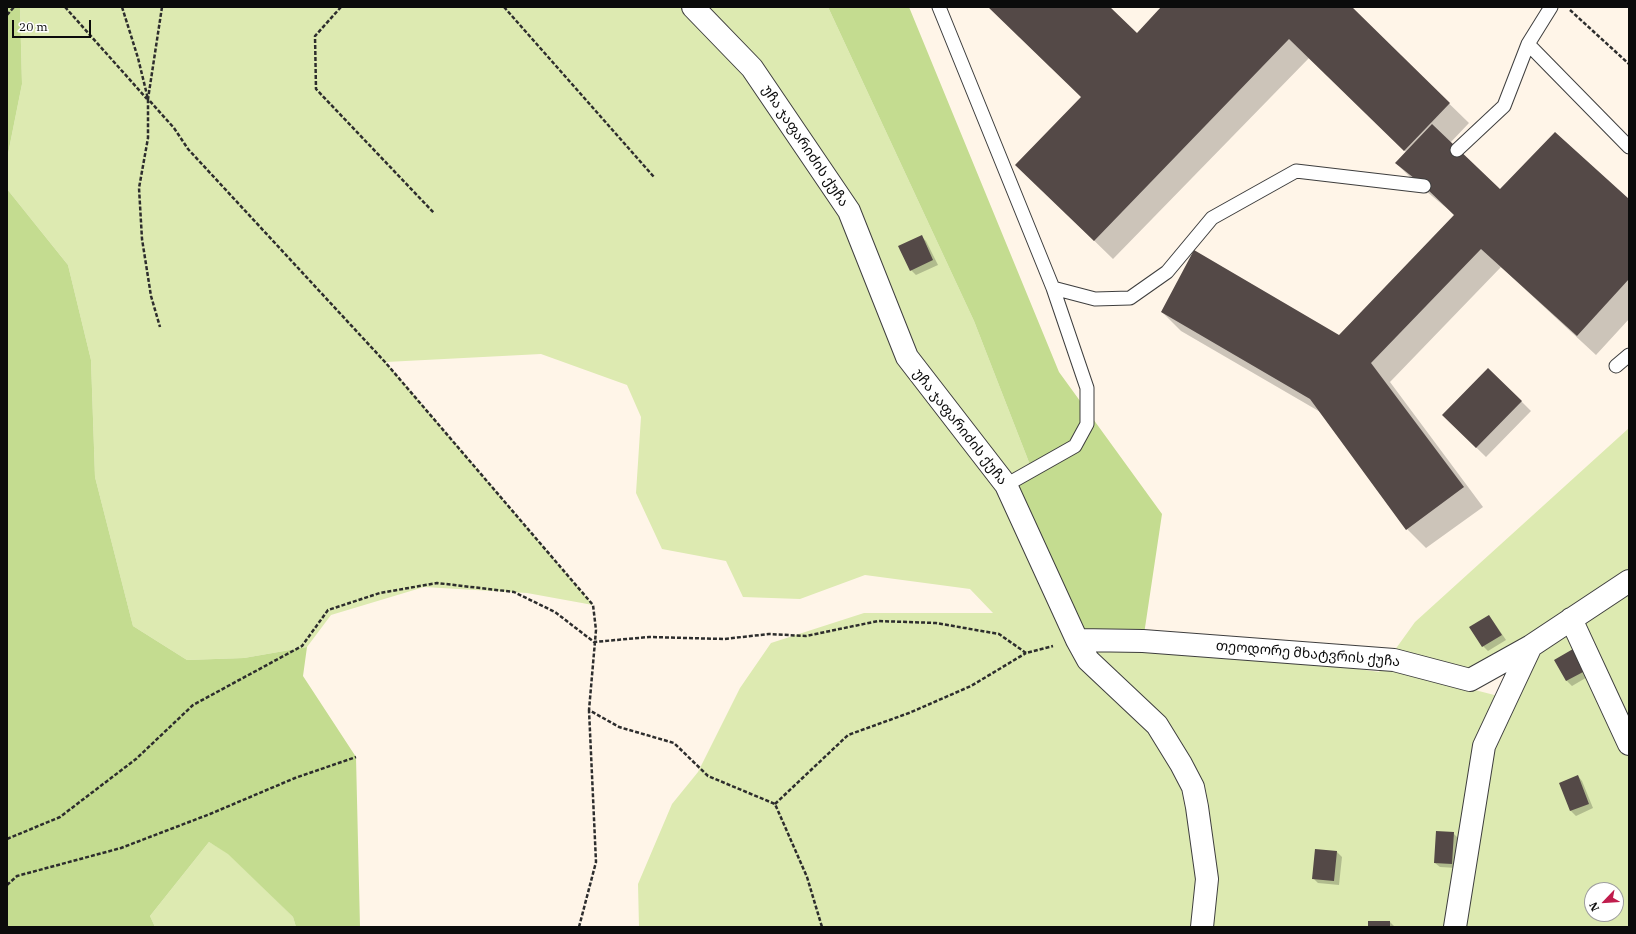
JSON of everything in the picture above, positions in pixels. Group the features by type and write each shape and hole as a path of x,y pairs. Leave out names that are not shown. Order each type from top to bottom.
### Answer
{"street":[{"name":"უჩა ჯაფარიძის ქუჩა","path":"693,7 752,68 849,211 907,357 1006,486 1077,640 1088,660 1157,725 1181,764 1193,787 1207,879 1202,927"},
{"name":"თეოდორე მხატვრის ქუჩა","path":"1077,640 1143,641 1394,660 1470,680 1531,646 1629,581"},
{"path":"1571,619 1629,744"},
{"path":"1455,927 1484,746 1531,646"}],"lane":[{"path":"940,7 1053,288 1087,388 1087,424 1075,446 1006,486"},
{"path":"1458,150 1504,106 1528,44 1551,7"},
{"path":"1528,44 1629,147"},
{"path":"1053,288 1095,299 1130,298 1167,272 1212,218 1296,171 1424,186"},
{"path":"1616,366 1629,355"}],"path":[{"path":"7,16 14,7"},
{"path":"65,7 174,128 188,149 385,362 593,604 596,630 589,710 596,862 579,927"},
{"path":"122,7 138,58 148,99"},
{"path":"160,326 151,296 142,239 140,188 148,138 148,99 162,7"},
{"path":"341,7 315,36 316,89 434,213"},
{"path":"504,7 654,176"},
{"path":"1567,7 1629,64"},
{"path":"7,839 60,817 136,759 193,705 302,646 328,610 380,593 437,583 514,592 554,612 594,642 649,637 724,639 769,634 806,636 878,621 936,624 999,634 1026,653"},
{"path":"775,804 848,735 909,713 971,686 1026,653 1077,640"},
{"path":"589,710 620,727 674,743 708,776 775,804 807,877 822,927"},
{"path":"7,885 17,876 121,848 210,814 295,778 356,757"}],"green space":[{"path":"7,7 20,7 22,84 7,159"},
{"path":"20,7 828,7 974,321 1032,470 1071,627 1379,672 1415,622 1629,428 1629,927 639,927 638,884 672,804 698,772 740,688 771,643 864,613 993,613 970,589 865,575 800,599 743,597 726,561 662,549 636,493 641,417 627,385 541,354 386,362 593,605 527,593 424,587 331,615 307,647 244,658 187,660 133,626 95,477 91,360 68,265 7,189 7,159 22,84","holes":["1530,646 1506,698 1436,680"]},
{"path":"828,7 909,7 1059,372 1162,514 1143,641 1071,627 1006,485 1032,470 974,321"},
{"path":"7,189 68,265 91,360 95,477 133,626 187,660 244,658 307,647 303,676 356,757 360,927 296,927 293,917 228,854 209,842 150,916 155,927 7,927"},
{"path":"209,842 228,853 293,917 296,927 155,927 150,916"}],"building":[{"path":"988,7 1110,7 1137,33 1161,7 1352,7 1450,103 1404,151 1289,39 1094,241 1015,165 1081,97"},
{"path":"1432,124 1500,189 1555,132 1629,199 1629,279 1577,336 1481,249 1371,363 1464,487 1406,530 1310,399 1161,312 1194,250 1339,335 1454,215 1424,186 1395,163"},
{"path":"922,235 933,260 910,271 898,246"},
{"path":"1488,368 1522,401 1476,448 1442,415"},
{"path":"1489,615 1502,635 1482,647 1469,627"},
{"path":"1573,649 1585,671 1566,681 1554,660"},
{"path":"1578,775 1589,804 1570,811 1559,783"},
{"path":"1436,831 1454,832 1452,864 1434,863"},
{"path":"1315,849 1337,851 1334,881 1312,879"},
{"path":"1368,921 1390,921 1390,927 1368,927"}]}
